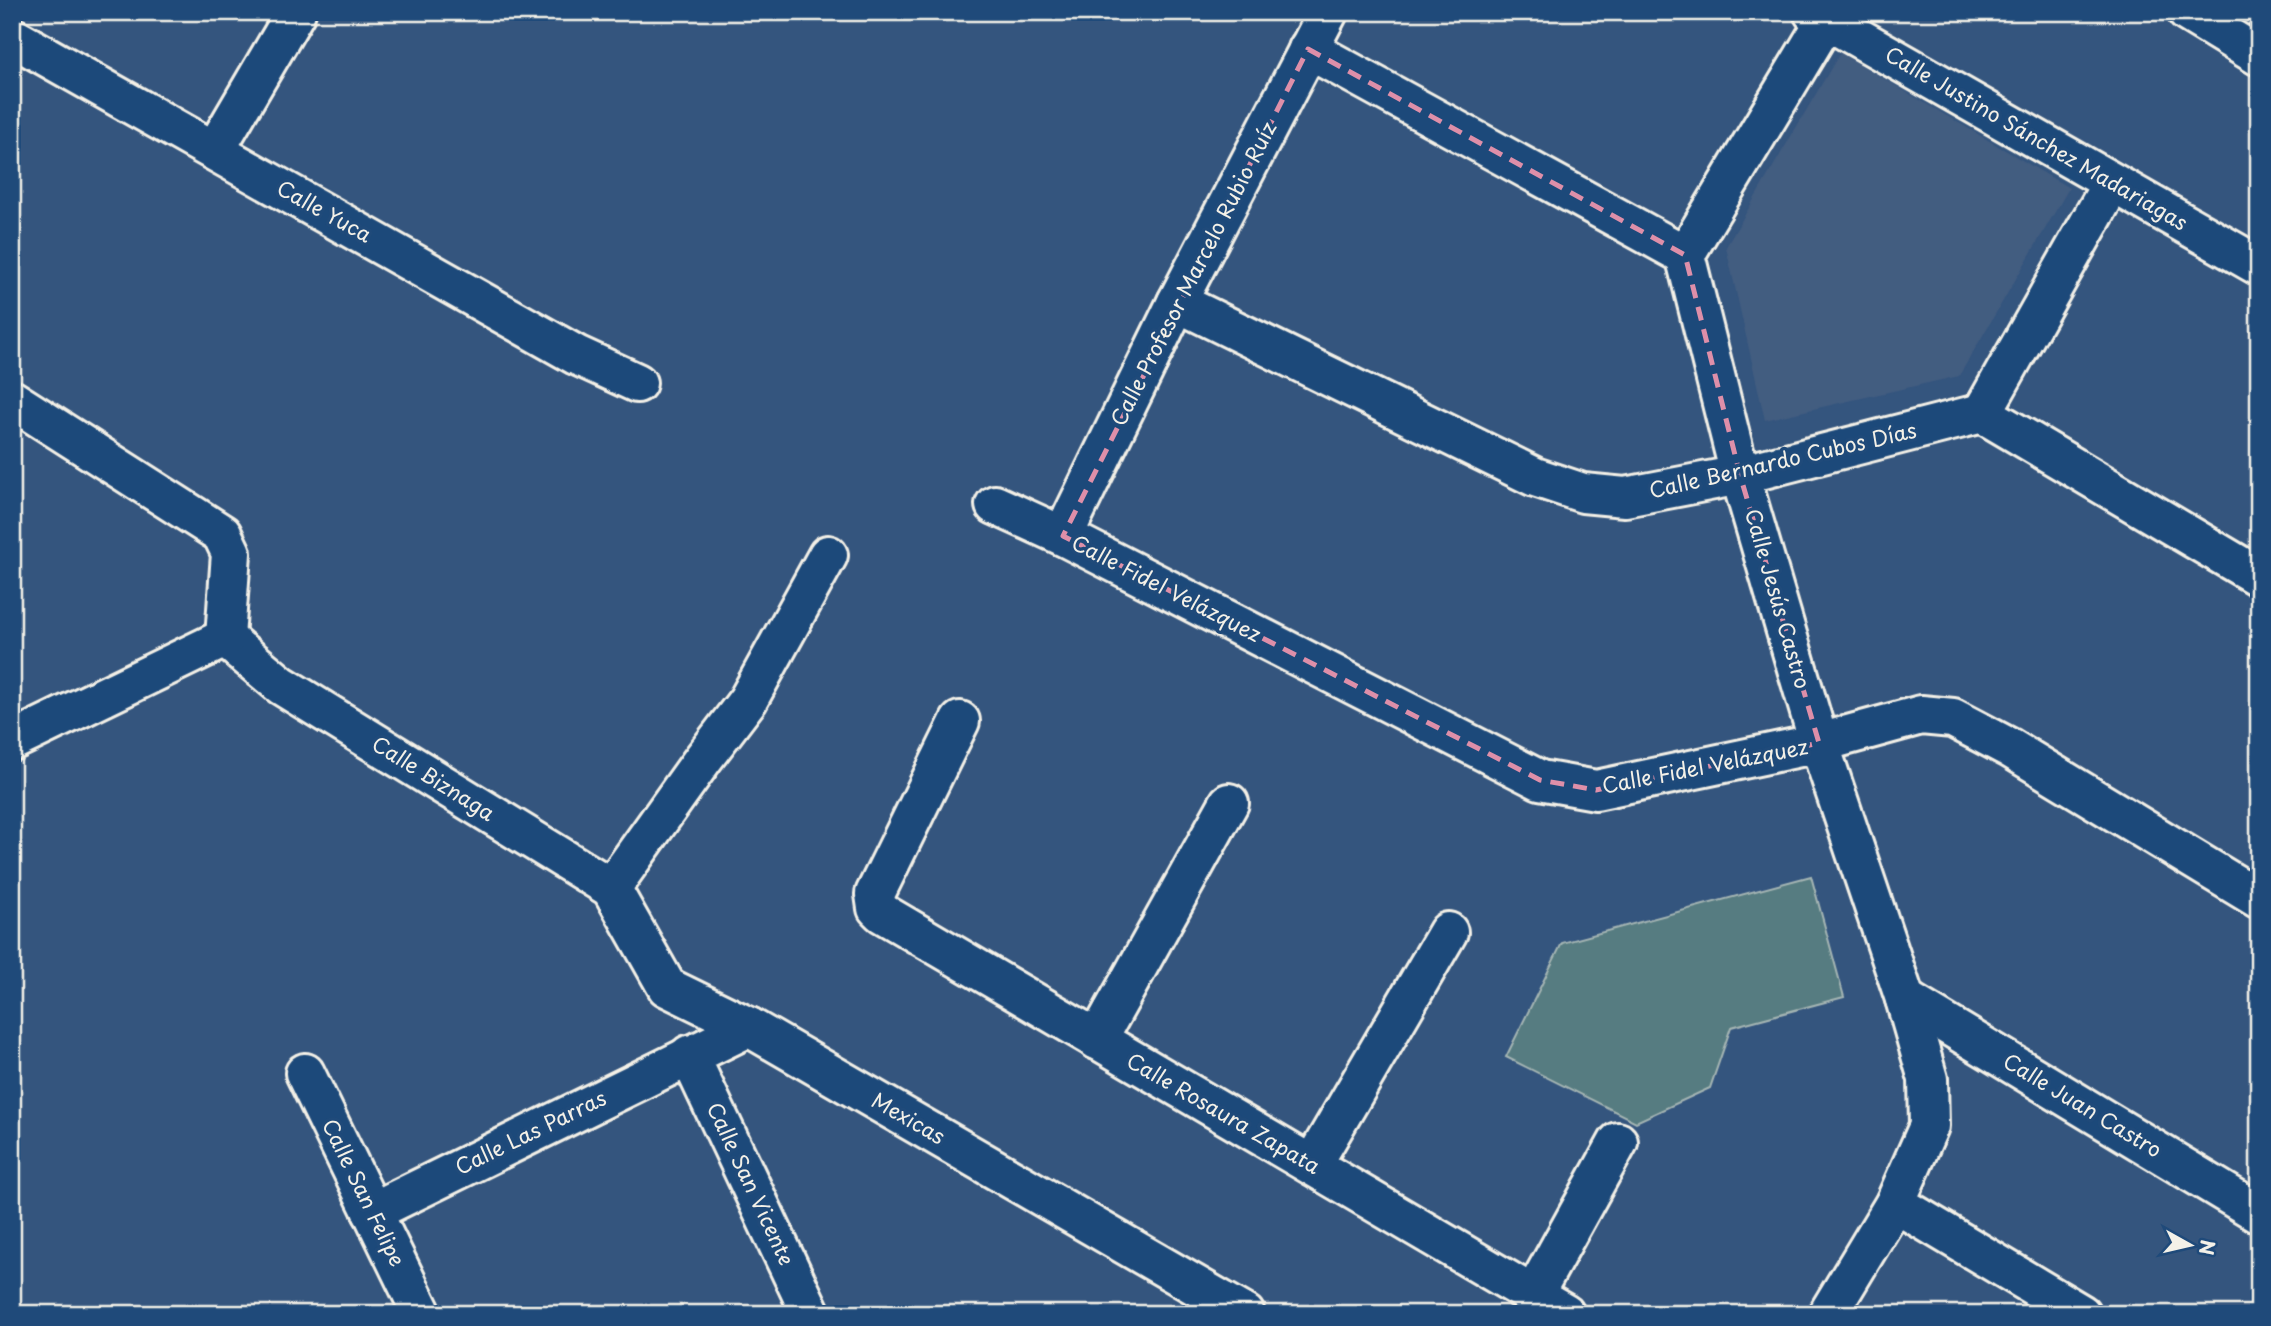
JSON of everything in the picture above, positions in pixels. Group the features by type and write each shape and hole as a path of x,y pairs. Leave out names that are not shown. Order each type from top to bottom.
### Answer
{"street":[{"path":"215,150 296,12"},
{"name":"Calle Profesor Marcelo Rubio Ruíz","path":"1063,536 1177,302 1328,12"},
{"path":"2187,12 2259,56"},
{"path":"1308,49 1685,255 1820,16"},
{"name":"Calle Justino Sánchez Madariagas","path":"1820,16 2259,266"},
{"name":"Calle Yuca","path":"12,37 576,355 637,383"},
{"path":"2112,183 1982,413 2259,577"},
{"name":"Calle Jesús Castro","path":"1685,255 1740,475 1819,743 1905,999 1928,1079 1930,1126 1895,1203 1828,1314"},
{"name":"Calle Bernardo Cubos Días","path":"1177,302 1535,477 1583,493 1625,497 1740,475 1982,413"},
{"path":"12,400 222,534 231,553 225,638 12,741"},
{"name":"Calle Fidel Velázquez","path":"995,505 1063,536 1540,780 1596,790 1819,743 1921,715 1953,718 2255,888"},
{"path":"611,888 748,701 828,555"},
{"name":"Calle Biznaga","path":"225,638 281,685 611,888"},
{"name":"Calle Rosaura Zapata","path":"960,721 875,894 877,908 881,913 1549,1304"},
{"path":"1097,1040 1229,803"},
{"name":"Mexicas","path":"611,888 667,987 749,1027 1245,1314"},
{"path":"1312,1165 1448,932"},
{"name":"Calle Juan Castro","path":"1905,999 2259,1213"},
{"name":"Calle Las Parras","path":"372,1212 749,1027"},
{"name":"Calle San Vicente","path":"689,1055 811,1314"},
{"name":"Calle San Felipe","path":"305,1073 422,1314"},
{"path":"1549,1304 1618,1142"},
{"path":"1895,1203 2081,1314"}],"highlighted area":[{"path":"1308,49 1685,255 1740,475 1819,743 1596,790 1540,780 1063,536"}],"shaded area":[{"path":"1840,53 2069,188 1959,376 1765,420 1726,247"}],"green space":[{"path":"1811,876 1844,997 1731,1027 1710,1088 1636,1122 1506,1057 1562,943"}]}
